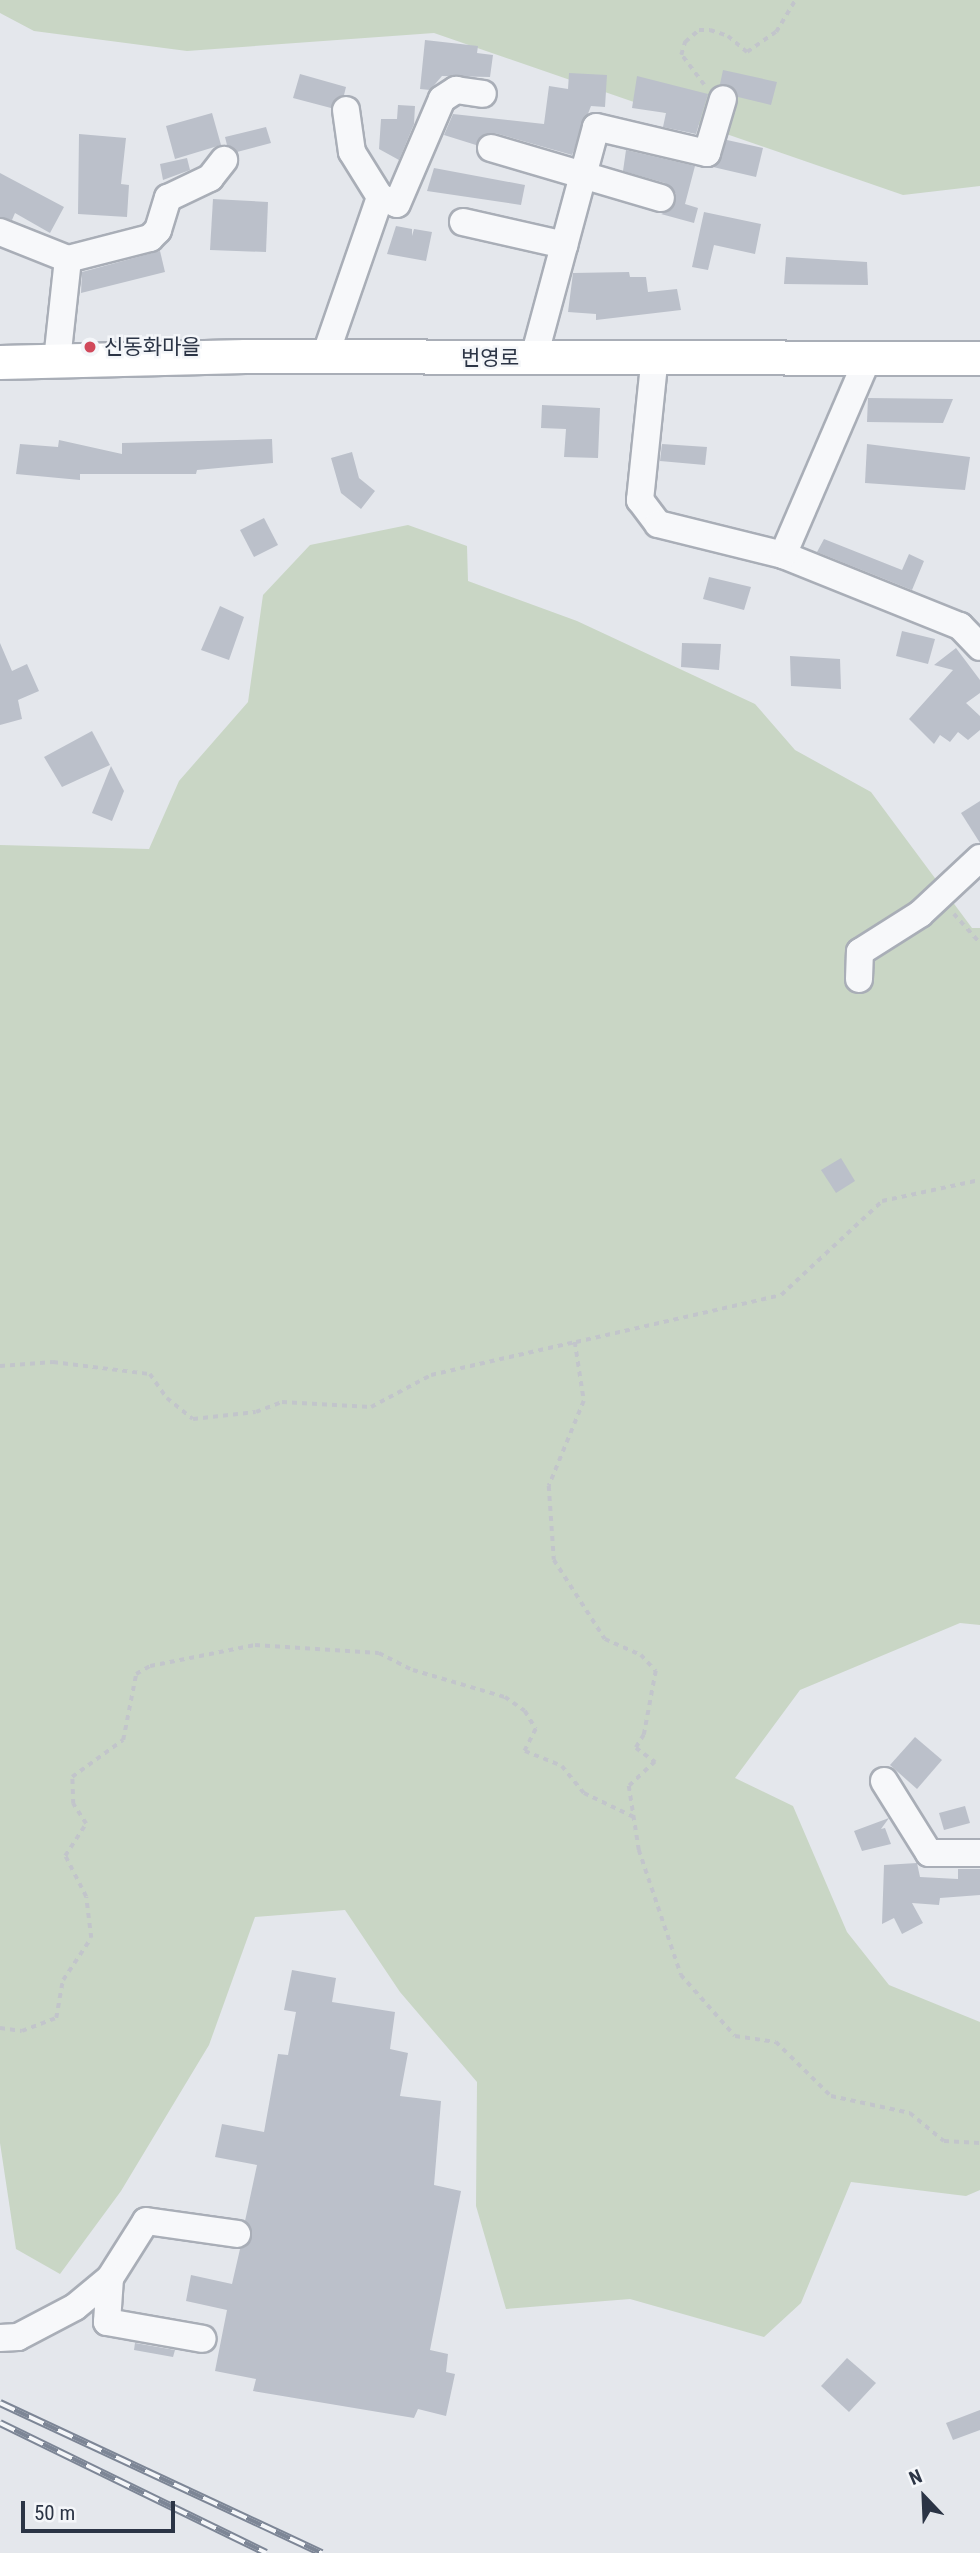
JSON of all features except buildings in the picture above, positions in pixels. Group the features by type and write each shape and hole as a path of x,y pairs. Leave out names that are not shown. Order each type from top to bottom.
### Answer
{"main road":[{"name":"번영로","path":"0,362 655,355 867,360 980,358"}],"street":[{"path":"346,110 352,152 380,197 397,204 442,99 456,90 483,94"},
{"path":"534,357 596,127 706,153 723,99"},
{"path":"491,148 661,198"},
{"path":"0,232 68,259 150,238 158,230 168,198 210,178 224,160"},
{"path":"324,359 380,197"},
{"path":"463,222 564,245"},
{"path":"57,360 68,259"},
{"path":"655,355 640,499 659,524 783,555 960,626 980,647"},
{"path":"783,555 867,360"},
{"path":"859,979 860,952 941,894 980,858"},
{"path":"884,1781 929,1853 980,1853"},
{"path":"0,2338 18,2337 75,2307 110,2278 146,2221 237,2234"},
{"path":"110,2278 107,2322 203,2339"}],"path":[{"path":"723,99 687,67 681,55 685,42 699,30 710,30 728,36 747,52 776,32 794,0"},
{"path":"941,894 980,943"},
{"path":"0,1366 53,1363 150,1374 167,1398 193,1419 256,1412 282,1402 370,1407 431,1376 781,1295 882,1200 980,1180"},
{"path":"575,1342 584,1401 549,1486 554,1560 606,1639 641,1655 656,1671 644,1735 636,1748 655,1762 629,1786 660,1923 681,1975 735,2036 776,2042 831,2096 910,2113 944,2141 980,2143"},
{"path":"0,2028 22,2031 56,2018 63,1980 91,1938 86,1897 65,1856 86,1824 73,1804 72,1777 123,1740 136,1674 150,1666 255,1645 379,1653 413,1670 476,1684 505,1697 525,1712 536,1729 525,1751 562,1766 584,1793 636,1818"}],"green space":[{"path":"0,0 980,0 980,186 903,195 434,33 187,51 34,31 0,13"},
{"path":"408,525 467,546 468,581 577,621 755,704 795,750 871,792 972,928 980,928 980,1625 960,1623 800,1690 735,1778 793,1806 847,1932 889,1985 980,2022 980,2190 966,2196 851,2182 801,2303 764,2337 630,2299 506,2309 476,2206 477,2082 400,1992 345,1910 255,1917 209,2045 121,2191 60,2274 16,2249 0,2143 0,845 149,849 179,781 248,702 263,595 310,545"}],"railway":[{"path":"0,2403 322,2553"},
{"path":"0,2423 266,2553"}],"place":[{"name":"신동화마을","path":"90,347"}]}
